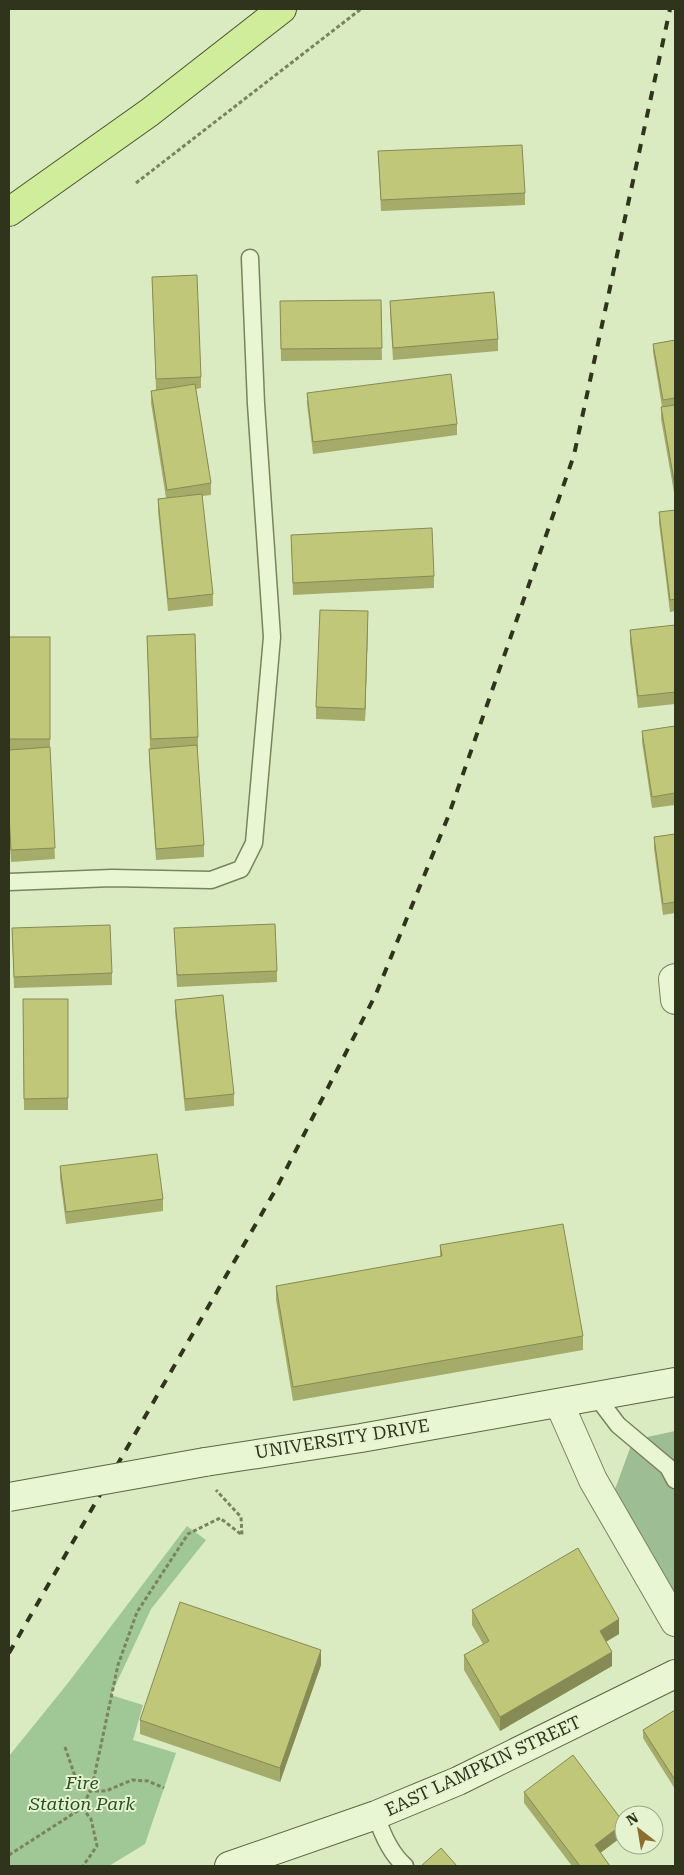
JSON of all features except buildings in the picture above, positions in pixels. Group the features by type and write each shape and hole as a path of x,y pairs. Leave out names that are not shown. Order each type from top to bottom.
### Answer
{"main road":[{"path":"9,212 150,112 282,9"}],"street":[{"path":"675,978 673,979 675,1000"},
{"name":"UNIVERSITY DRIVE","path":"9,1497 205,1462 361,1438 675,1382"},
{"path":"559,1403 593,1480 675,1622"},
{"name":"EAST LAMPKIN STREET","path":"228,1866 376,1815 458,1781 675,1674"}],"lane":[{"path":"9,882 112,878 211,880 241,869 254,843 272,637 257,424 250,258"},
{"path":"596,1396 618,1425 668,1467 675,1480"},
{"path":"376,1815 381,1832 397,1859 405,1866"}],"path":[{"path":"136,182 361,9"},
{"path":"9,1855 82,1808 90,1791 118,1665 137,1612 188,1534 220,1518 242,1535 241,1517 215,1490"},
{"path":"65,1747 78,1785 90,1791 106,1792 132,1780 148,1782 164,1788"},
{"path":"82,1808 91,1819 97,1846 84,1866"}],"green space":[{"path":"675,1431 675,1593 614,1492 633,1440"},
{"name":"Fire Station Park","path":"187,1526 206,1540 151,1609 111,1695 143,1705 133,1740 176,1753 145,1844 109,1866 9,1866 9,1756 68,1683"}],"railway":[{"path":"9,1653 276,1189 376,994 448,817 574,455 670,9"}]}
